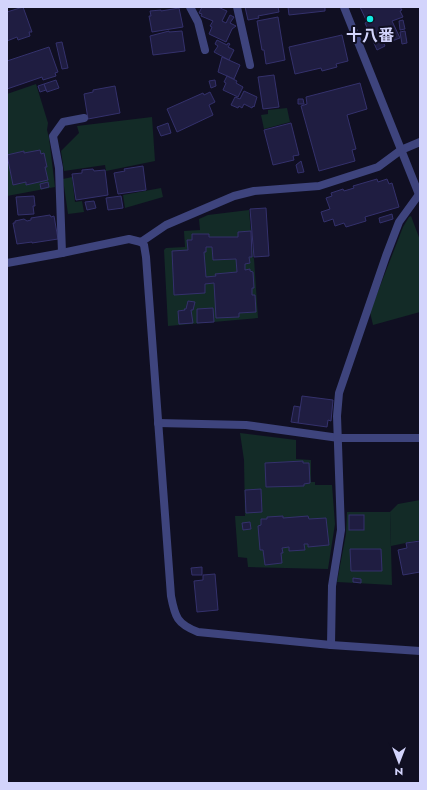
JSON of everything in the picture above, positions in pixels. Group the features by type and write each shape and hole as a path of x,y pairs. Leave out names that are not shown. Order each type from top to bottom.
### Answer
{"street":[{"path":"190,7 198,22 205,50"},
{"path":"237,7 250,66"},
{"path":"330,645 332,586 341,530 339,438 337,416 339,393 399,222 420,195 344,7"},
{"path":"62,253 59,168 53,136 63,122 84,118"},
{"path":"141,242 166,225 234,196 254,191 319,186 378,167 401,150 420,142"},
{"path":"7,263 129,239 141,242 146,249 171,596 174,614 181,624 198,632 330,645 420,651"},
{"path":"158,423 246,425 339,438 420,438"}],"green space":[{"path":"36,84 48,123 47,130 55,187 7,196 7,94"},
{"path":"287,108 290,122 264,129 261,115 268,114 268,110"},
{"path":"152,117 155,161 106,171 105,165 64,171 61,151 79,133 77,126"},
{"path":"72,177 75,202 82,201 84,212 68,214 63,179"},
{"path":"161,188 163,197 125,208 123,195"},
{"path":"249,210 258,318 168,326 164,250 166,248 185,247 184,231 200,230 199,219 208,215"},
{"path":"411,216 420,240 420,312 373,325 370,312 403,227"},
{"path":"240,433 296,440 296,459 311,460 311,482 315,482 315,485 332,485 335,524 328,569 248,567 247,558 238,557 235,516 245,516 244,460"},
{"path":"420,500 420,540 391,546 390,512 398,504"},
{"path":"347,512 390,512 392,585 337,582 346,534"}],"building":[{"path":"23,7 32,32 29,32 30,36 18,40 17,37 7,41 7,12"},
{"path":"202,7 218,7 227,11 222,21 226,23 230,15 234,17 230,23 236,26 232,29 226,42 209,34 212,27 210,26 213,21 201,16 202,14 199,13"},
{"path":"245,7 278,7 279,12 258,16 259,18 248,20"},
{"path":"288,7 325,7 325,11 289,15"},
{"path":"360,7 400,7 403,17 392,21 400,38 384,44 385,46 377,50 365,23 367,22"},
{"path":"179,8 183,27 152,32 149,16 151,16 150,11"},
{"path":"278,17 285,60 266,64 257,21"},
{"path":"403,20 405,29 400,30 399,21"},
{"path":"169,31 182,31 185,51 153,55 150,36"},
{"path":"405,31 407,43 402,44 400,32"},
{"path":"342,35 348,61 336,64 337,67 322,71 321,68 295,74 289,47"},
{"path":"217,40 227,45 228,43 230,44 228,47 234,50 229,60 214,52 218,46 215,44"},
{"path":"62,42 68,68 62,69 56,43"},
{"path":"49,47 58,72 55,73 56,76 43,80 42,77 7,89 7,61"},
{"path":"222,57 240,65 234,79 218,72"},
{"path":"274,75 279,107 263,109 258,77"},
{"path":"227,76 237,81 236,83 243,87 238,97 223,90 226,83 224,82"},
{"path":"56,80 59,88 47,92 44,84"},
{"path":"215,80 216,86 211,88 209,81"},
{"path":"360,83 367,109 347,115 356,149 352,150 355,161 319,171 301,106 307,104 306,97"},
{"path":"44,84 46,90 40,92 38,86"},
{"path":"115,86 120,113 88,119 84,94 93,92 93,90"},
{"path":"244,91 257,97 254,107 253,106 252,108 244,104 242,108 239,106 238,108 231,105 235,97 240,99"},
{"path":"210,92 215,102 209,105 213,115 177,132 167,109 203,93 204,95"},
{"path":"298,99 303,99 304,104 298,104"},
{"path":"168,123 171,133 161,136 157,127"},
{"path":"291,123 299,155 293,156 294,160 273,165 264,130"},
{"path":"40,150 41,154 44,153 48,180 26,185 26,182 13,185 7,155 24,151 24,153"},
{"path":"301,161 304,172 298,173 296,165"},
{"path":"143,166 146,190 118,194 114,173 125,171 124,169"},
{"path":"93,169 94,171 105,170 108,195 76,200 72,174 82,173 82,170"},
{"path":"377,179 378,182 387,179 389,184 392,183 399,207 365,217 366,221 346,227 344,223 335,226 333,219 324,222 321,212 330,209 326,198 332,196 331,193 343,189 344,191 354,188 353,186"},
{"path":"48,182 49,187 41,189 40,184"},
{"path":"34,196 34,214 18,215 16,197"},
{"path":"121,196 123,208 108,210 106,198"},
{"path":"94,201 96,208 87,210 85,202"},
{"path":"266,208 269,256 254,257 250,209"},
{"path":"392,214 393,219 380,223 379,218"},
{"path":"50,215 51,217 54,216 58,239 17,244 13,223 15,223 15,221 24,219 27,221 31,220 31,218"},
{"path":"251,231 252,257 249,257 250,263 245,264 245,270 250,269 250,271 253,272 254,288 252,288 252,295 255,295 256,312 239,313 239,317 216,318 214,283 205,284 205,293 174,295 172,251 188,250 187,240 192,240 192,234 209,234 209,237 238,237 238,232","holes":["206,247 212,247 213,260 236,259 237,272 215,274 216,276 206,277 204,252 206,252"]},
{"path":"188,301 195,302 193,310 191,310 193,323 179,324 178,311 186,309"},
{"path":"213,308 214,322 197,323 197,309"},
{"path":"302,396 333,400 331,421 328,420 327,427 298,423"},
{"path":"294,406 300,407 298,423 291,422"},
{"path":"303,461 303,463 309,463 310,483 304,484 304,486 266,487 265,463"},
{"path":"261,489 262,512 246,513 245,490"},
{"path":"349,515 364,515 364,530 349,530"},
{"path":"283,516 283,518 308,516 309,519 326,518 329,545 308,547 308,544 304,544 305,550 289,551 289,547 282,548 282,563 265,565 263,550 260,550 258,526 261,525 261,519"},
{"path":"250,522 251,529 243,530 242,523"},
{"path":"420,541 420,572 403,575 398,550 407,548 406,543"},
{"path":"350,549 381,549 382,571 351,571"},
{"path":"202,567 202,575 192,575 191,568"},
{"path":"215,574 218,610 197,612 194,581 203,580 203,575"},
{"path":"353,578 361,579 361,583 353,582"}],"place":[{"name":"十八番","path":"370,19"}]}
